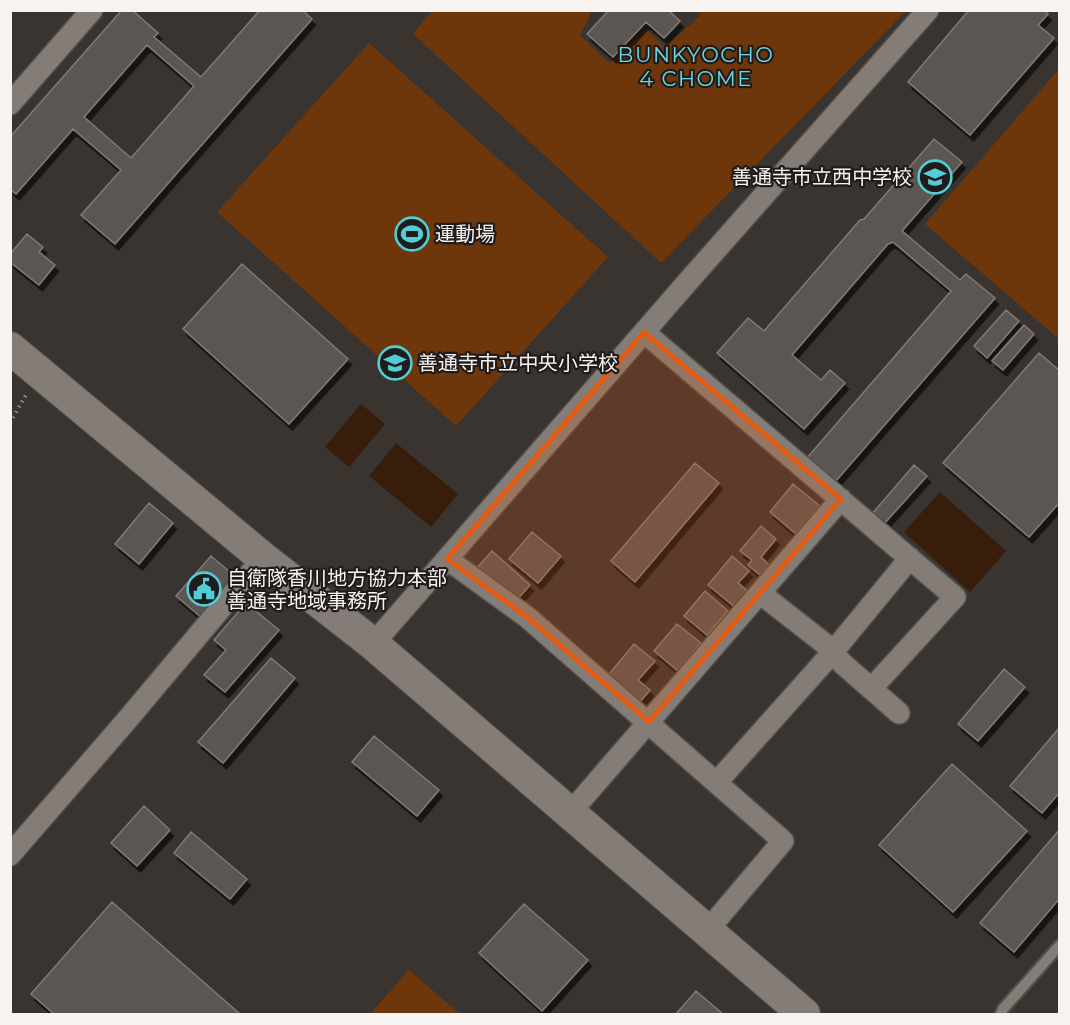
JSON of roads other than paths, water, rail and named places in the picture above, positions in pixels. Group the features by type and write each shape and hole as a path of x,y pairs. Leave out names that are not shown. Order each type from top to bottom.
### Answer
{"street":[{"path":"10,104 92,10"},
{"path":"373,644 928,10"},
{"path":"644,332 955,597 871,688"},
{"path":"10,348 263,558 373,644 804,1014"},
{"path":"570,813 841,499"},
{"path":"10,855 263,558"},
{"path":"717,782 832,653 910,558"},
{"path":"447,559 527,617 783,841 707,931"},
{"path":"760,593 899,713"}],"lane":[{"path":"1001,1014 1059,945"}],"place":[{"name":"善通寺市立西中学校","path":"935,177"},
{"name":"運動場","path":"412,234"},
{"name":"善通寺市立中央小学校","path":"395,363"},
{"name":"自衛隊香川地方協力本部 善通寺地域事務所","path":"204,589"}],"district":[{"name":"BUNKYOCHO 4 CHOME","path":"696,67"}]}
